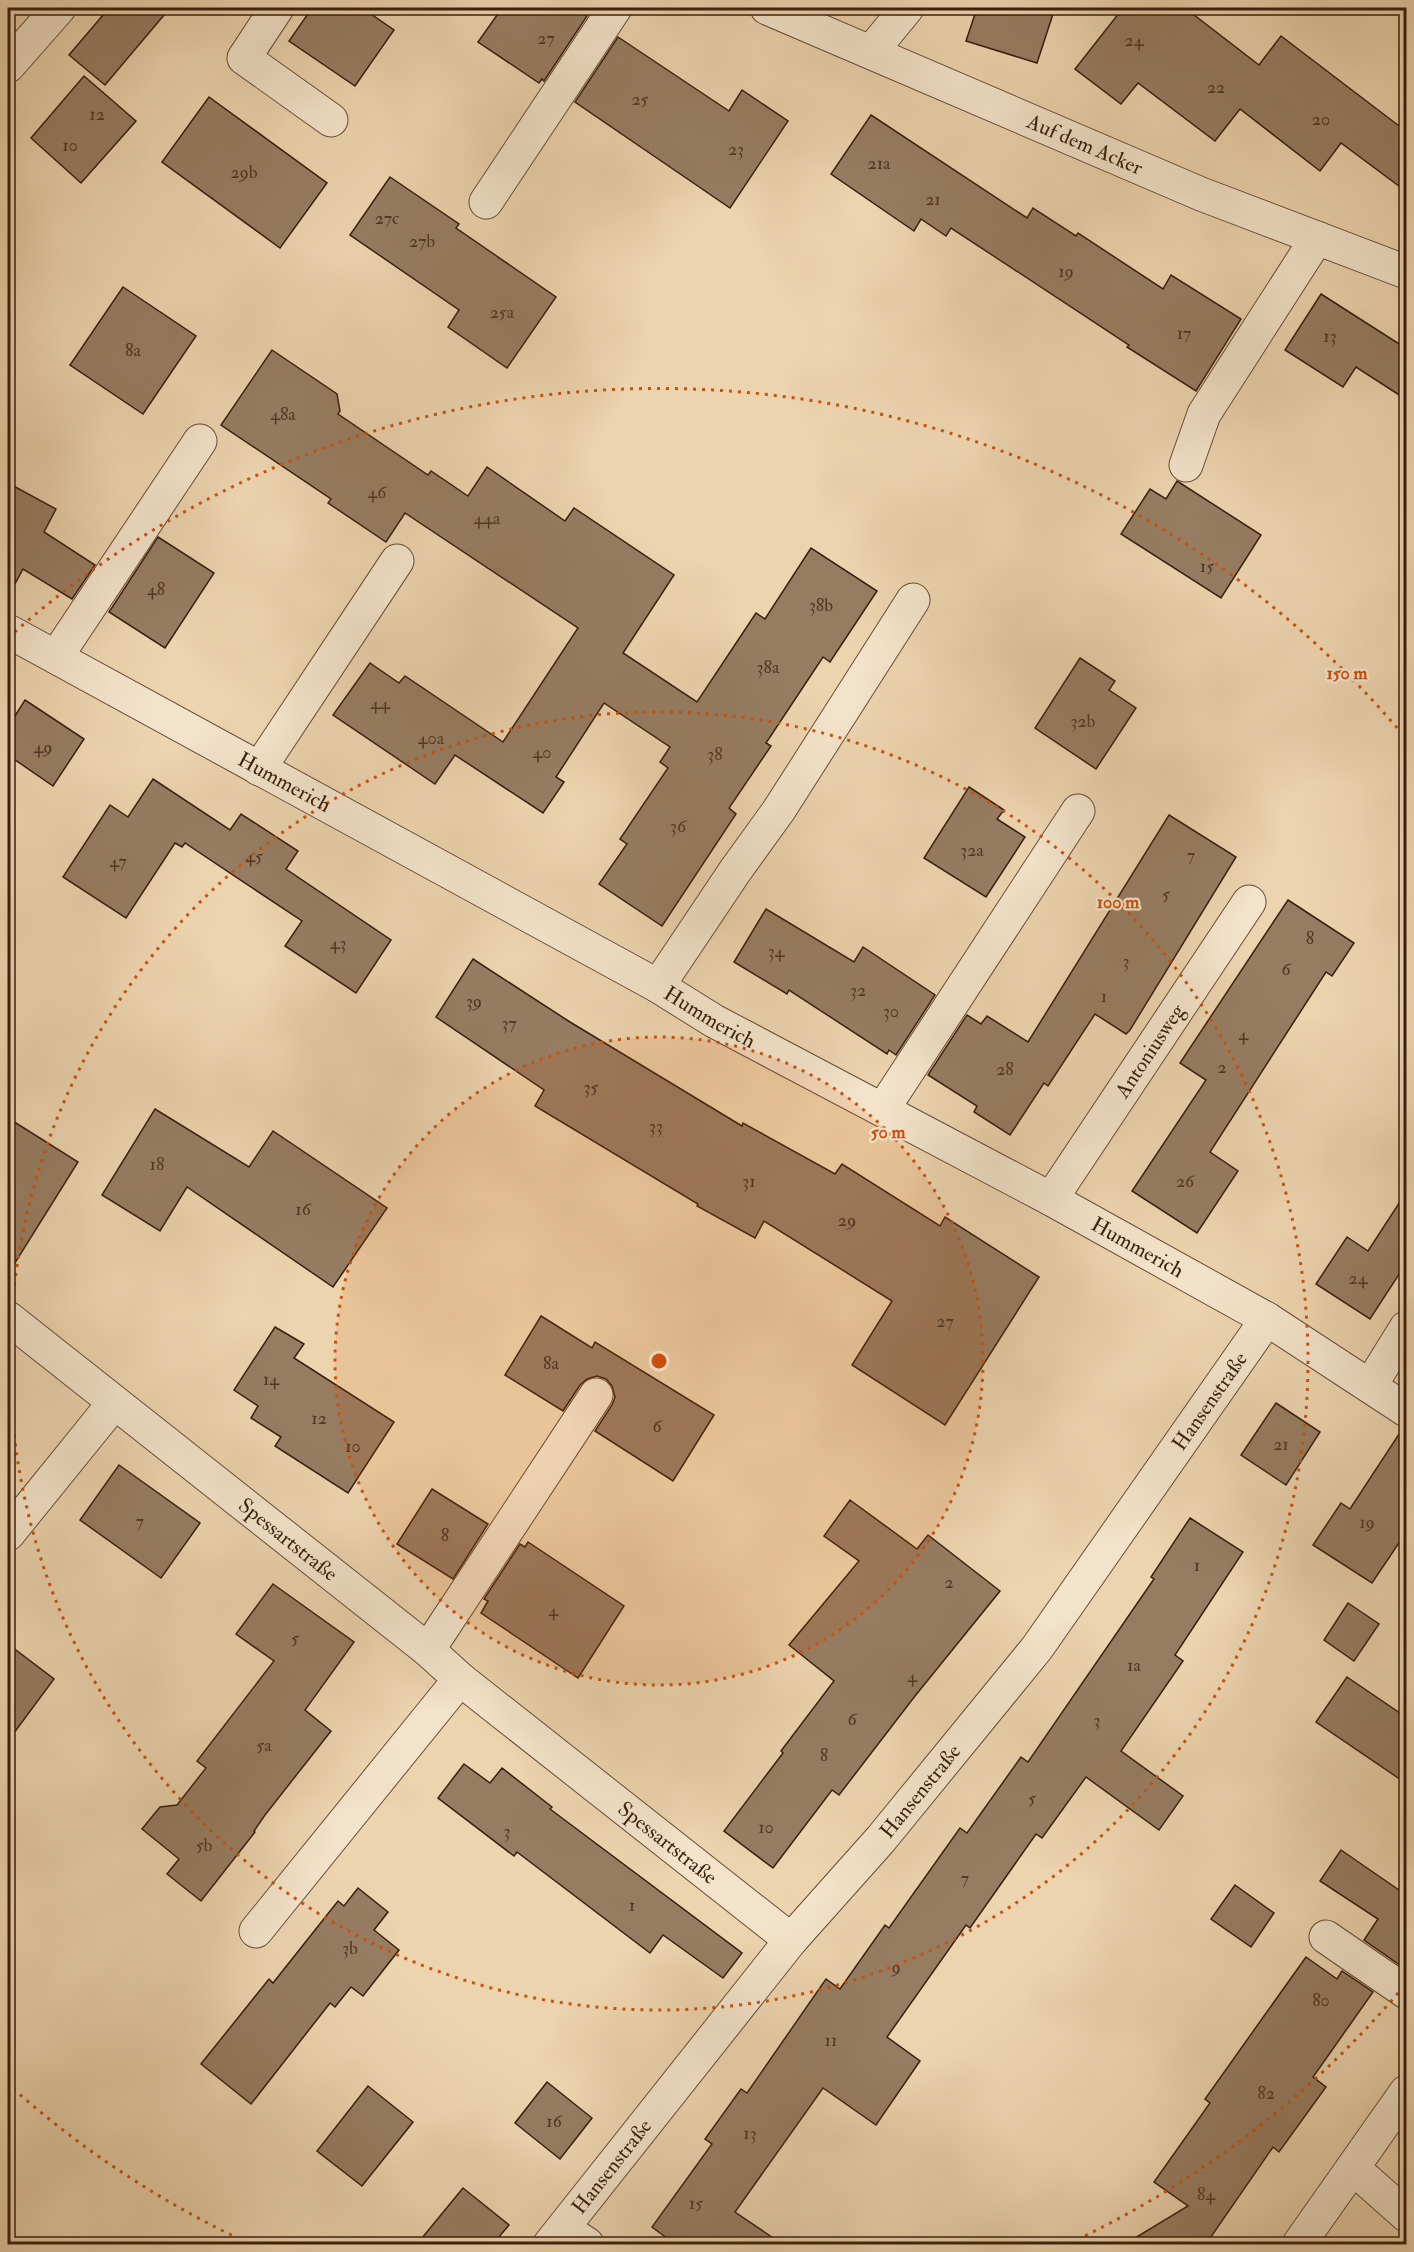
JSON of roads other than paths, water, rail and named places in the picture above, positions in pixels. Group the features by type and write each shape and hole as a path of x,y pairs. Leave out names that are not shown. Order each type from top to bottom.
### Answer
{"street":[{"path":"8,66 59,8"},
{"path":"277,8 244,58 331,120"},
{"path":"486,202 615,8"},
{"name":"Auf dem Acker","path":"767,8 1201,194 1407,272"},
{"path":"871,52 907,8"},
{"path":"1186,465 1204,414 1317,238"},
{"path":"56,657 200,441"},
{"path":"260,769 397,561"},
{"path":"658,986 779,810 913,600"},
{"name":"Hummerich","path":"13,643 56,657 658,986 714,1021 1052,1199 1267,1319 1407,1410"},
{"path":"883,1109 1078,811"},
{"name":"Antoniusweg","path":"1052,1199 1249,902"},
{"name":"Spessartstraße","path":"8,1318 791,1940"},
{"name":"Hansenstraße","path":"567,2239 791,1940 881,1839 1037,1648 1267,1319"},
{"path":"1370,1386 1407,1328"},
{"path":"428,1650 596,1395"},
{"path":"8,1534 114,1403"},
{"path":"256,1931 460,1679"},
{"path":"1326,1937 1407,1992"},
{"path":"1299,2244 1407,2092"},
{"path":"1353,2168 1407,2215"}]}
